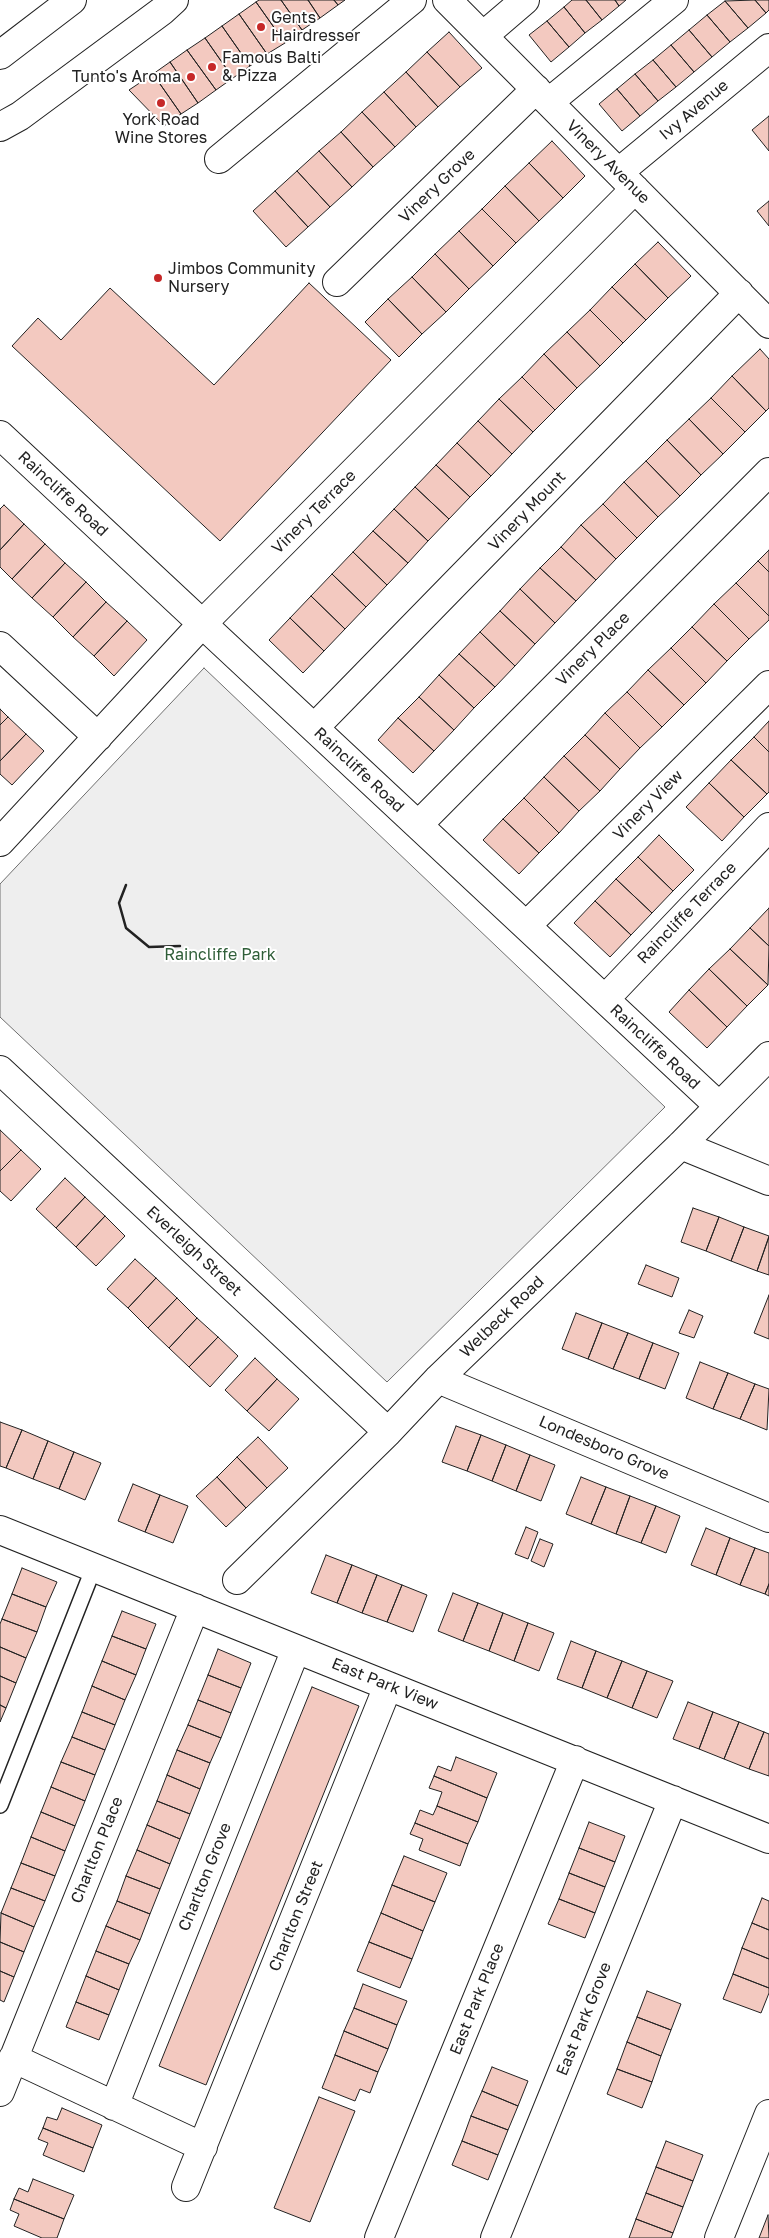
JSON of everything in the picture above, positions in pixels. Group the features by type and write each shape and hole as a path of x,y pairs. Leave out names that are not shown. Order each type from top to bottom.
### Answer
{"main road":[{"path":"0,127 20,116 174,0"},
{"path":"219,158 412,0"},
{"name":"Vinery Avenue","path":"447,0 769,324"},
{"path":"483,36 525,0"},
{"name":"Vinery Grove","path":"337,282 542,96 674,0"},
{"path":"0,55 70,2"},
{"name":"Ivy Avenue","path":"627,181 769,48"},
{"name":"Vinery Terrace","path":"0,842 202,624 627,181"},
{"name":"Vinery Mount","path":"314,728 739,293"},
{"name":"Raincliffe Road","path":"0,435 718,1106"},
{"name":"Vinery Place","path":"418,825 769,472"},
{"path":"0,646 98,737"},
{"name":"Vinery View","path":"526,926 769,684"},
{"name":"Raincliffe Terrace","path":"605,999 769,827"},
{"name":"Welbeck Road","path":"237,1580 388,1432 438,1379 681,1145 769,1056"},
{"name":"Everleigh Street","path":"0,1070 388,1432"},
{"path":"681,1145 769,1181"},
{"name":"Londesboro Grove","path":"438,1379 769,1518"},
{"name":"East Park View","path":"2,1536 94,1567 769,1839"},
{"name":"Charlton Place","path":"0,2092 195,1608"},
{"name":"Charlton Grove","path":"114,2106 296,1648"},
{"name":"Charlton Street","path":"186,2187 388,1686"},
{"name":"East Park Place","path":"380,2238 575,1760"},
{"name":"East Park Grove","path":"495,2238 674,1800"},
{"path":"13,2058 203,2147"},
{"path":"719,2238 760,2161 769,2114"}],"lane":[{"path":"0,1805 94,1567"}],"green space":[{"name":"Raincliffe Park","path":"204,668 665,1107 387,1382 0,1017 0,884"}],"building":[{"path":"259,0 281,0 302,30 285,43 256,2"},
{"path":"281,0 308,0 320,18 302,30"},
{"path":"308,0 334,0 338,5 320,18"},
{"path":"334,0 345,0 338,5"},
{"path":"572,0 586,0 602,20 585,33 564,7"},
{"path":"586,0 615,0 619,6 602,20"},
{"path":"615,0 626,0 619,6"},
{"path":"755,0 766,13 748,28 725,1"},
{"path":"755,0 769,0 769,10 766,13"},
{"path":"725,1 748,28 730,42 707,15"},
{"path":"256,2 285,43 267,54 239,14"},
{"path":"564,7 585,33 569,47 547,21"},
{"path":"239,14 267,54 250,66 222,26"},
{"path":"707,15 730,42 712,57 689,30"},
{"path":"547,21 569,47 551,62 529,35"},
{"path":"222,26 250,66 233,78 205,38"},
{"path":"689,30 712,57 694,72 671,45"},
{"path":"449,32 482,68 460,87 427,52"},
{"path":"205,38 233,78 216,90 187,50"},
{"path":"671,45 694,72 676,87 653,60"},
{"path":"187,50 216,90 198,103 170,62"},
{"path":"427,52 460,87 438,107 406,72"},
{"path":"653,60 676,87 658,101 635,74"},
{"path":"170,62 198,103 181,114 153,74"},
{"path":"406,72 438,107 416,127 384,92"},
{"path":"153,74 181,114 164,126 129,90"},
{"path":"635,74 658,101 640,116 617,89"},
{"path":"617,89 640,116 622,131 599,104"},
{"path":"384,92 416,127 395,147 362,112"},
{"path":"362,112 395,147 373,167 341,132"},
{"path":"769,116 769,151 752,130"},
{"path":"341,132 373,167 352,187 319,151"},
{"path":"552,141 585,176 563,198 529,163"},
{"path":"319,151 352,187 330,207 297,171"},
{"path":"529,163 563,198 539,221 505,186"},
{"path":"297,171 330,207 308,227 275,191"},
{"path":"505,186 539,221 516,243 482,209"},
{"path":"275,191 308,227 286,247 253,211"},
{"path":"769,201 769,226 757,211"},
{"path":"482,209 516,243 493,266 459,231"},
{"path":"459,231 493,266 469,289 435,254"},
{"path":"658,242 691,276 668,298 635,264"},
{"path":"435,254 469,289 446,312 412,277"},
{"path":"635,264 668,298 646,320 612,287"},
{"path":"412,277 446,312 422,334 388,299"},
{"path":"309,283 391,360 220,541 12,346 38,318 61,340 110,288 214,385"},
{"path":"612,287 646,320 623,343 590,310"},
{"path":"388,299 422,334 399,357 365,322"},
{"path":"590,310 623,343 600,366 567,332"},
{"path":"567,332 600,366 577,388 544,354"},
{"path":"760,349 769,359 769,408 766,411 732,376"},
{"path":"544,354 577,388 555,410 522,377"},
{"path":"732,376 766,411 745,432 711,398"},
{"path":"522,377 555,410 533,432 499,399"},
{"path":"711,398 745,432 723,454 689,419"},
{"path":"499,399 533,432 512,454 478,421"},
{"path":"689,419 723,454 701,475 667,440"},
{"path":"478,421 512,454 491,476 457,443"},
{"path":"667,440 701,475 680,496 646,461"},
{"path":"457,443 491,476 470,497 436,465"},
{"path":"646,461 680,496 658,517 624,482"},
{"path":"436,465 470,497 449,519 415,487"},
{"path":"624,482 658,517 637,538 603,504"},
{"path":"415,487 449,519 428,541 394,509"},
{"path":"603,504 637,538 616,559 581,525"},
{"path":"4,505 24,524 0,550 0,509"},
{"path":"394,509 428,541 408,563 373,531"},
{"path":"24,524 45,544 12,579 0,567 0,550"},
{"path":"581,525 616,559 596,580 561,547"},
{"path":"373,531 408,563 387,585 353,552"},
{"path":"45,544 65,563 32,598 12,579"},
{"path":"561,547 596,580 576,601 540,568"},
{"path":"769,550 769,572 758,561"},
{"path":"353,552 387,585 366,607 332,574"},
{"path":"758,561 769,572 769,616 736,583"},
{"path":"65,563 86,582 53,617 32,598"},
{"path":"540,568 576,601 555,623 520,589"},
{"path":"332,574 366,607 345,629 311,596"},
{"path":"86,582 106,602 73,637 53,617"},
{"path":"736,583 769,616 769,620 749,639 714,604"},
{"path":"520,589 555,623 535,644 500,611"},
{"path":"311,596 345,629 324,651 290,618"},
{"path":"106,602 127,621 94,656 73,637"},
{"path":"714,604 749,639 727,661 692,627"},
{"path":"500,611 535,644 515,666 480,632"},
{"path":"290,618 324,651 303,673 269,640"},
{"path":"127,621 147,640 114,676 94,656"},
{"path":"692,627 727,661 706,683 671,648"},
{"path":"480,632 515,666 495,687 459,654"},
{"path":"671,648 706,683 684,705 648,670"},
{"path":"459,654 495,687 474,708 439,675"},
{"path":"648,670 684,705 662,727 627,692"},
{"path":"439,675 474,708 454,730 419,697"},
{"path":"627,692 662,727 640,748 605,713"},
{"path":"419,697 454,730 434,751 398,718"},
{"path":"0,709 8,717 0,725"},
{"path":"605,713 640,748 620,769 585,735"},
{"path":"8,717 26,734 0,761 0,725"},
{"path":"398,718 434,751 413,773 378,740"},
{"path":"769,721 769,752 754,737"},
{"path":"26,734 44,751 12,785 0,774 0,761"},
{"path":"585,735 620,769 600,791 564,756"},
{"path":"754,737 769,752 769,792 767,794 731,760"},
{"path":"564,756 600,791 579,811 544,777"},
{"path":"731,760 767,794 744,817 709,783"},
{"path":"544,777 579,811 559,833 524,798"},
{"path":"709,783 744,817 722,841 686,807"},
{"path":"524,798 559,833 539,853 503,819"},
{"path":"503,819 539,853 519,874 483,840"},
{"path":"659,835 694,870 673,891 638,857"},
{"path":"638,857 673,891 652,913 616,879"},
{"path":"616,879 652,913 631,935 595,901"},
{"path":"595,901 631,935 610,957 574,923"},
{"path":"769,908 769,946 750,928"},
{"path":"750,928 769,946 768,985 730,949"},
{"path":"730,949 768,985 747,1006 709,969"},
{"path":"709,969 747,1006 727,1027 689,990"},
{"path":"689,990 727,1027 707,1048 669,1012"},
{"path":"0,1130 21,1150 0,1171"},
{"path":"21,1150 41,1169 11,1201 0,1191 0,1171"},
{"path":"65,1178 85,1197 56,1228 36,1209"},
{"path":"85,1197 105,1216 76,1247 56,1228"},
{"path":"693,1208 719,1217 706,1251 681,1242"},
{"path":"105,1216 125,1236 96,1266 76,1247"},
{"path":"719,1217 744,1227 731,1261 706,1251"},
{"path":"744,1227 769,1236 757,1271 731,1261"},
{"path":"769,1237 769,1275 757,1271"},
{"path":"135,1259 156,1278 128,1308 107,1289"},
{"path":"646,1265 679,1278 672,1297 638,1284"},
{"path":"156,1278 177,1298 148,1328 128,1308"},
{"path":"769,1295 769,1339 754,1333"},
{"path":"177,1298 197,1318 169,1348 148,1328"},
{"path":"689,1310 703,1316 694,1338 679,1333"},
{"path":"576,1313 602,1323 588,1359 562,1349"},
{"path":"197,1318 218,1337 189,1367 169,1348"},
{"path":"602,1323 628,1333 613,1369 588,1359"},
{"path":"628,1333 653,1343 639,1379 613,1369"},
{"path":"218,1337 238,1356 210,1387 189,1367"},
{"path":"653,1343 679,1353 665,1389 639,1379"},
{"path":"255,1358 277,1379 247,1411 225,1390"},
{"path":"700,1362 728,1373 713,1409 686,1398"},
{"path":"728,1373 755,1384 740,1419 713,1409"},
{"path":"277,1379 299,1399 269,1431 247,1411"},
{"path":"755,1384 769,1389 767,1430 740,1419"},
{"path":"0,1422 22,1430 6,1468 0,1466"},
{"path":"456,1426 481,1435 467,1471 442,1462"},
{"path":"22,1430 48,1441 33,1479 6,1468"},
{"path":"481,1435 506,1445 492,1481 467,1471"},
{"path":"258,1437 288,1468 267,1488 237,1457"},
{"path":"48,1441 74,1452 59,1489 33,1479"},
{"path":"506,1445 530,1455 516,1491 492,1481"},
{"path":"74,1452 101,1463 85,1500 59,1489"},
{"path":"530,1455 555,1465 541,1501 516,1491"},
{"path":"237,1457 267,1488 246,1508 217,1477"},
{"path":"217,1477 246,1508 226,1527 196,1496"},
{"path":"581,1477 606,1487 591,1524 566,1514"},
{"path":"133,1484 160,1495 145,1532 118,1521"},
{"path":"606,1487 630,1496 616,1534 591,1524"},
{"path":"160,1495 188,1506 173,1543 145,1532"},
{"path":"630,1496 656,1506 641,1543 616,1534"},
{"path":"656,1506 680,1516 666,1553 641,1543"},
{"path":"526,1527 538,1532 528,1559 515,1554"},
{"path":"706,1528 730,1538 716,1575 691,1565"},
{"path":"730,1538 755,1548 740,1585 716,1575"},
{"path":"540,1539 553,1544 544,1567 531,1561"},
{"path":"755,1548 769,1553 769,1584 765,1594 740,1585"},
{"path":"326,1555 352,1565 337,1603 311,1593"},
{"path":"352,1565 377,1575 362,1613 337,1603"},
{"path":"22,1568 57,1582 46,1607 12,1594"},
{"path":"377,1575 402,1585 387,1622 362,1613"},
{"path":"769,1584 769,1596 765,1594"},
{"path":"402,1585 427,1595 413,1632 387,1622"},
{"path":"453,1593 478,1603 463,1641 438,1631"},
{"path":"12,1594 46,1607 37,1632 2,1619"},
{"path":"478,1603 503,1613 489,1651 463,1641"},
{"path":"122,1611 156,1624 146,1649 112,1636"},
{"path":"503,1613 528,1623 514,1661 489,1651"},
{"path":"2,1619 37,1632 26,1658 0,1647 0,1624"},
{"path":"528,1623 554,1633 539,1671 514,1661"},
{"path":"112,1636 146,1649 136,1675 102,1661"},
{"path":"571,1641 596,1651 582,1688 557,1679"},
{"path":"0,1647 26,1658 16,1683 0,1676"},
{"path":"218,1649 251,1663 241,1688 208,1675"},
{"path":"596,1651 622,1661 607,1698 582,1688"},
{"path":"102,1661 136,1675 125,1700 92,1686"},
{"path":"622,1661 647,1671 632,1708 607,1698"},
{"path":"647,1671 673,1681 657,1718 632,1708"},
{"path":"208,1675 241,1688 231,1713 198,1700"},
{"path":"0,1676 16,1683 6,1708 0,1705"},
{"path":"92,1686 125,1700 115,1725 82,1712"},
{"path":"312,1687 359,1706 206,2085 159,2066"},
{"path":"198,1700 231,1713 221,1738 188,1725"},
{"path":"688,1702 713,1712 699,1749 673,1739"},
{"path":"0,1705 6,1708 0,1722"},
{"path":"82,1712 115,1725 105,1750 72,1737"},
{"path":"713,1712 739,1722 724,1759 699,1749"},
{"path":"739,1722 764,1732 749,1769 724,1759"},
{"path":"188,1725 221,1738 210,1763 177,1750"},
{"path":"764,1732 769,1734 769,1776 749,1769"},
{"path":"72,1737 105,1750 95,1775 61,1762"},
{"path":"177,1750 210,1763 200,1789 167,1775"},
{"path":"456,1757 497,1773 487,1798 434,1776 438,1766 451,1771"},
{"path":"61,1762 95,1775 85,1801 51,1787"},
{"path":"167,1775 200,1789 190,1814 157,1801"},
{"path":"434,1776 487,1798 478,1822 437,1806 442,1792 429,1788"},
{"path":"51,1787 85,1801 75,1826 41,1812"},
{"path":"157,1801 190,1814 180,1839 147,1825"},
{"path":"437,1806 478,1822 468,1844 415,1823 420,1810 433,1815"},
{"path":"41,1812 75,1826 65,1851 31,1837"},
{"path":"589,1822 625,1836 615,1862 579,1848"},
{"path":"415,1823 468,1844 460,1866 419,1850 423,1839 410,1834"},
{"path":"147,1825 180,1839 170,1864 137,1850"},
{"path":"31,1837 65,1851 55,1876 21,1863"},
{"path":"579,1848 615,1862 605,1887 569,1873"},
{"path":"137,1850 170,1864 160,1889 126,1876"},
{"path":"404,1856 447,1873 435,1902 392,1885"},
{"path":"21,1863 55,1876 45,1901 11,1888"},
{"path":"569,1873 605,1887 595,1913 559,1899"},
{"path":"126,1876 160,1889 150,1914 117,1901"},
{"path":"392,1885 435,1902 423,1931 381,1913"},
{"path":"11,1888 45,1901 34,1927 1,1913"},
{"path":"762,1898 769,1901 769,1930 752,1923"},
{"path":"559,1899 595,1913 585,1938 548,1924"},
{"path":"117,1901 150,1914 140,1940 106,1926"},
{"path":"1,1913 34,1927 24,1952 0,1942"},
{"path":"381,1913 423,1931 412,1959 369,1942"},
{"path":"752,1923 769,1930 769,1959 742,1948"},
{"path":"106,1926 140,1940 129,1964 96,1951"},
{"path":"0,1942 24,1952 14,1977 0,1971"},
{"path":"369,1942 412,1959 400,1988 357,1971"},
{"path":"742,1948 769,1959 769,1988 733,1974"},
{"path":"96,1951 129,1964 119,1990 86,1976"},
{"path":"0,1971 14,1977 4,2002 0,2000"},
{"path":"733,1974 769,1988 769,1993 761,2013 723,1999"},
{"path":"86,1976 119,1990 109,2015 76,2002"},
{"path":"363,1984 407,2001 397,2025 354,2008"},
{"path":"647,1991 681,2004 671,2030 637,2017"},
{"path":"76,2002 109,2015 99,2040 66,2027"},
{"path":"354,2008 397,2025 388,2049 344,2031"},
{"path":"637,2017 671,2030 661,2056 627,2042"},
{"path":"344,2031 388,2049 378,2072 335,2055"},
{"path":"627,2042 661,2056 652,2082 617,2069"},
{"path":"335,2055 378,2072 370,2093 360,2089 355,2101 322,2088"},
{"path":"492,2067 528,2081 518,2106 482,2091"},
{"path":"617,2069 652,2082 642,2108 607,2094"},
{"path":"482,2091 518,2106 508,2130 471,2116"},
{"path":"319,2097 355,2111 310,2222 274,2208"},
{"path":"62,2108 102,2125 93,2148 43,2128 47,2117 57,2120"},
{"path":"471,2116 508,2130 498,2155 462,2141"},
{"path":"43,2128 93,2148 84,2172 43,2155 48,2143 38,2139"},
{"path":"462,2141 498,2155 488,2180 452,2165"},
{"path":"666,2141 703,2155 693,2181 656,2167"},
{"path":"656,2167 693,2181 683,2207 646,2193"},
{"path":"33,2179 74,2195 64,2219 14,2199 19,2188 28,2192"},
{"path":"646,2193 683,2207 673,2233 636,2219"},
{"path":"14,2199 64,2219 57,2238 42,2238 14,2226 19,2214 10,2210"},
{"path":"768,2215 769,2238 759,2238"},
{"path":"636,2219 673,2233 671,2238 629,2238"}],"wall":[{"path":"126,885 119,903 126,928 149,947 180,946"}],"place":[{"name":"Gents Hairdresser","path":"261,27"},
{"name":"Famous Balti & Pizza","path":"212,67"},
{"name":"Tunto's Aroma","path":"191,77"},
{"name":"York Road Wine Stores","path":"161,103"},
{"name":"Jimbos Community Nursery","path":"158,278"}]}
